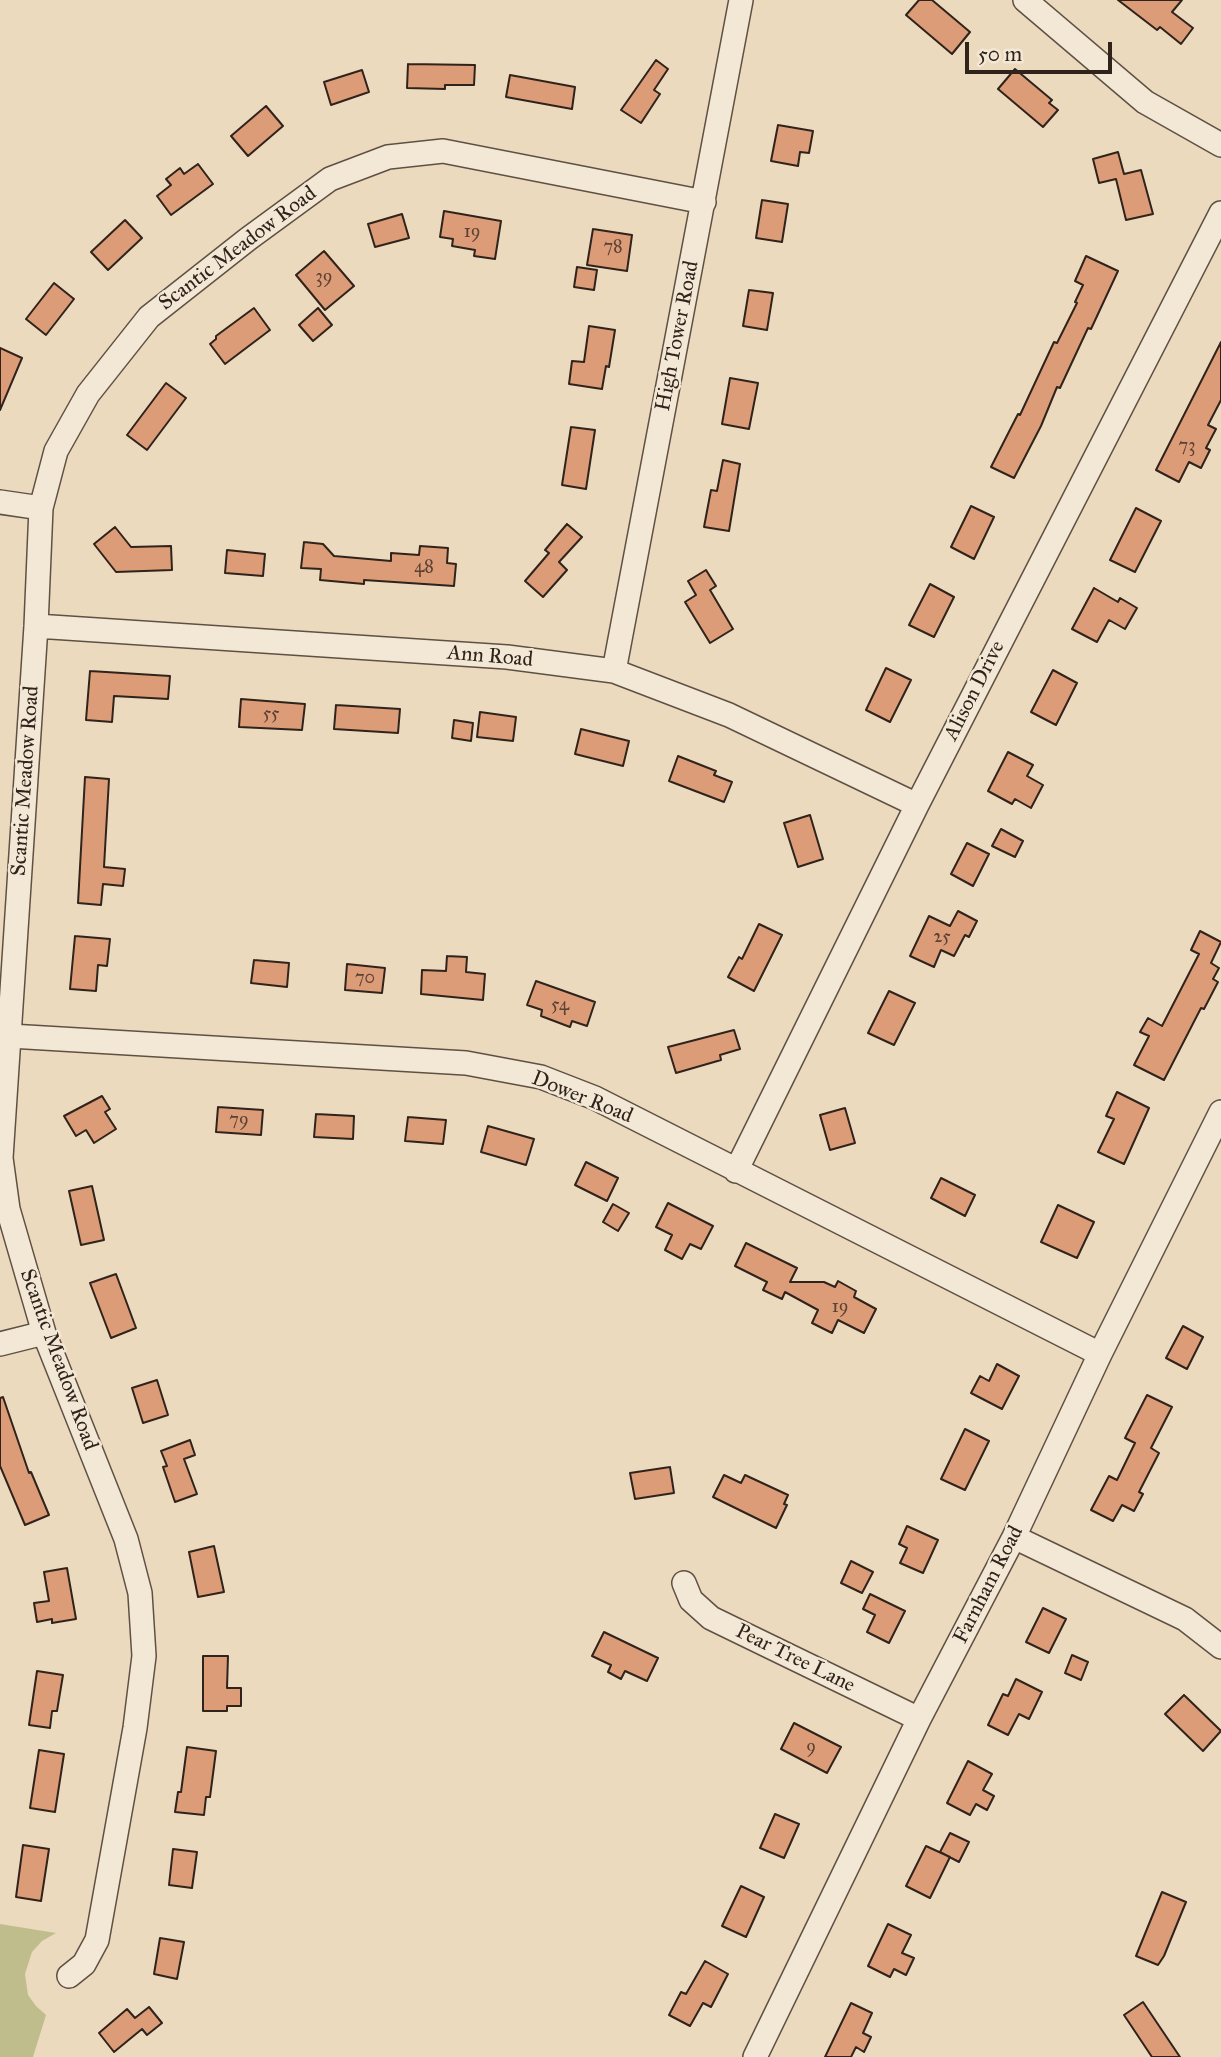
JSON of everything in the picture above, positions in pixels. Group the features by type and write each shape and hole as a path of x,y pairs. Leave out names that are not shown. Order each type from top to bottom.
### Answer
{"street":[{"name":"High Tower Road","path":"614,671 741,0"},
{"path":"1025,0 1145,102 1221,145"},
{"name":"Scantic Meadow Road","path":"69,1976 84,1965 97,1940 135,1728 144,1656 140,1593 126,1539 44,1333 8,1209 1,1158 36,626 41,508 56,451 82,405 149,317 330,179 388,157 443,152 704,202"},
{"name":"Alison Drive","path":"736,1171 917,805 1221,214"},
{"path":"0,502 41,508"},
{"name":"Ann Road","path":"36,626 508,657 614,671 729,715 917,805"},
{"name":"Dower Road","path":"10,1037 466,1063 541,1077 584,1094 1100,1354"},
{"name":"Farnham Road","path":"755,2057 919,1720 1014,1537 1100,1354 1221,1112"},
{"path":"0,1344 44,1333"},
{"path":"1014,1537 1185,1619 1221,1647"},
{"name":"Pear Tree Lane","path":"684,1583 691,1600 711,1618 919,1720"}],"shaded area":[{"path":"0,1924 56,1933 42,1941 32,1952 25,1974 28,1995 46,2015 33,2057 0,2057"}],"building":[{"path":"919,0 932,0 970,32 952,54 906,15"},
{"path":"1118,0 1182,0 1172,12 1193,28 1181,44 1160,27 1157,30"},
{"path":"656,60 668,69 654,90 660,94 641,123 621,110"},
{"path":"408,64 475,65 474,85 445,85 445,89 407,88"},
{"path":"1015,69 1052,100 1049,103 1058,110 1043,127 998,89"},
{"path":"362,70 369,92 331,105 324,82"},
{"path":"510,75 575,87 572,109 506,97"},
{"path":"266,106 283,126 248,156 231,136"},
{"path":"778,125 813,131 809,153 800,152 798,166 771,161"},
{"path":"1118,152 1124,174 1141,170 1153,214 1126,220 1116,179 1099,183 1093,159"},
{"path":"198,164 213,184 171,215 157,196 171,185 166,179 180,168 184,174"},
{"path":"762,200 788,204 782,242 756,238"},
{"path":"444,211 501,221 495,259 474,256 475,250 452,246 453,239 440,237"},
{"path":"402,214 409,238 375,247 368,224"},
{"path":"125,220 142,238 108,270 91,252"},
{"path":"593,229 632,235 627,271 587,265"},
{"path":"324,251 354,286 325,310 296,275"},
{"path":"1086,256 1118,271 1060,388 1057,387 1041,426 1014,478 991,467 1018,414 1020,415 1054,342 1057,343 1077,303 1075,302 1083,285 1075,281"},
{"path":"577,267 597,270 594,290 574,287"},
{"path":"54,283 74,299 46,335 26,319"},
{"path":"749,290 773,293 767,330 743,326"},
{"path":"254,308 270,330 225,364 210,344 216,336"},
{"path":"318,308 332,325 313,341 299,325"},
{"path":"589,326 615,330 609,367 606,366 602,389 569,384 572,361 584,362"},
{"path":"1221,342 1221,400 1208,425 1216,429 1206,448 1210,450 1201,468 1189,462 1179,482 1156,470"},
{"path":"0,348 22,358 0,410"},
{"path":"730,378 758,383 749,429 722,424"},
{"path":"166,383 186,398 147,450 127,435"},
{"path":"571,427 595,430 586,489 562,485"},
{"path":"723,460 740,464 729,531 704,527 711,490 717,491"},
{"path":"971,506 994,517 974,559 951,547"},
{"path":"1136,508 1161,521 1135,572 1110,560"},
{"path":"567,524 582,537 559,562 567,570 543,597 525,581 549,553 545,550"},
{"path":"115,527 131,547 171,546 172,570 116,572 94,544"},
{"path":"304,542 323,544 334,556 391,561 391,553 419,555 420,546 448,548 447,563 456,564 454,586 320,580 321,569 301,568"},
{"path":"227,550 265,554 263,576 225,573"},
{"path":"706,570 716,586 710,590 733,629 710,643 685,602 696,595 688,581"},
{"path":"930,584 954,597 934,637 909,625"},
{"path":"1094,588 1118,602 1120,598 1137,608 1125,629 1109,620 1097,642 1072,629"},
{"path":"886,668 911,680 890,722 866,710"},
{"path":"1053,670 1077,683 1056,725 1031,712"},
{"path":"90,671 170,676 168,699 114,696 112,722 86,720"},
{"path":"241,699 305,704 302,730 239,727"},
{"path":"336,705 400,709 398,733 334,729"},
{"path":"480,712 516,717 513,741 477,737"},
{"path":"454,720 473,723 471,741 452,738"},
{"path":"581,729 629,741 623,766 575,754"},
{"path":"1008,752 1033,765 1027,776 1043,785 1031,808 1015,799 1012,804 988,791"},
{"path":"678,756 716,771 714,775 732,782 724,802 669,781"},
{"path":"85,777 109,779 104,867 125,869 123,886 103,884 101,905 78,903"},
{"path":"810,815 823,859 798,867 784,823"},
{"path":"1001,829 1023,841 1015,857 992,846"},
{"path":"967,843 989,854 973,886 951,874"},
{"path":"958,911 977,921 969,937 965,935 954,956 941,950 934,967 910,956 929,916 950,926"},
{"path":"759,924 782,935 754,991 728,977 739,957 742,959"},
{"path":"1200,931 1221,942 1211,963 1219,968 1213,979 1218,982 1204,1009 1201,1008 1164,1080 1134,1065 1149,1036 1140,1032 1148,1018 1162,1026 1199,954 1191,950"},
{"path":"75,936 110,939 107,966 98,965 96,991 70,989"},
{"path":"447,956 467,957 466,972 485,974 483,1000 421,994 422,970 446,971"},
{"path":"254,960 289,963 287,987 251,983"},
{"path":"347,964 385,968 382,993 345,990"},
{"path":"536,981 595,1002 587,1026 572,1021 570,1027 541,1016 542,1010 527,1005"},
{"path":"889,991 915,1003 894,1045 868,1033"},
{"path":"734,1030 740,1049 720,1055 721,1060 676,1073 668,1047"},
{"path":"1117,1092 1149,1108 1124,1164 1098,1152 1114,1119 1106,1116"},
{"path":"102,1096 110,1109 105,1112 116,1129 94,1143 86,1130 76,1136 64,1116"},
{"path":"218,1107 263,1110 261,1135 216,1132"},
{"path":"845,1108 855,1143 830,1150 820,1115"},
{"path":"316,1114 354,1116 353,1139 314,1137"},
{"path":"408,1117 446,1120 443,1144 405,1141"},
{"path":"488,1126 534,1139 526,1165 481,1152"},
{"path":"586,1162 618,1178 607,1201 575,1185"},
{"path":"941,1178 975,1195 965,1216 931,1198"},
{"path":"92,1186 104,1240 81,1245 69,1191"},
{"path":"668,1203 713,1226 701,1249 690,1244 682,1259 665,1250 672,1235 656,1227"},
{"path":"613,1204 629,1213 618,1231 603,1222"},
{"path":"1058,1205 1094,1222 1077,1258 1041,1242"},
{"path":"746,1243 797,1268 790,1282 824,1282 835,1287 838,1281 856,1291 854,1297 876,1309 864,1333 838,1320 832,1333 812,1323 818,1310 785,1292 782,1299 763,1290 767,1282 735,1266"},
{"path":"116,1274 136,1328 111,1338 90,1283"},
{"path":"1183,1326 1203,1337 1187,1369 1166,1358"},
{"path":"997,1364 1019,1376 1002,1409 971,1393 980,1376 989,1381"},
{"path":"157,1380 168,1415 143,1423 132,1388"},
{"path":"1147,1395 1172,1407 1151,1448 1159,1453 1139,1492 1143,1494 1134,1511 1122,1505 1113,1521 1091,1510 1109,1476 1117,1480 1135,1443 1125,1438"},
{"path":"3,1397 29,1473 31,1472 49,1515 25,1525 0,1466 0,1398"},
{"path":"965,1429 989,1441 965,1490 941,1479"},
{"path":"190,1440 195,1455 184,1459 197,1494 175,1502 163,1467 167,1466 161,1451"},
{"path":"670,1467 674,1493 635,1499 630,1473"},
{"path":"724,1475 741,1483 745,1475 788,1495 784,1504 787,1505 776,1528 713,1497"},
{"path":"907,1526 938,1540 923,1573 900,1563 907,1548 899,1544"},
{"path":"214,1546 224,1592 198,1597 189,1552"},
{"path":"851,1561 873,1572 862,1593 841,1583"},
{"path":"67,1568 76,1619 52,1623 52,1619 37,1622 34,1603 49,1601 44,1572"},
{"path":"870,1594 905,1611 889,1643 867,1632 875,1615 863,1609"},
{"path":"1043,1608 1066,1619 1049,1653 1026,1642"},
{"path":"604,1632 658,1658 647,1681 625,1671 621,1679 608,1672 611,1665 592,1656"},
{"path":"1072,1655 1088,1662 1081,1680 1065,1673"},
{"path":"203,1656 228,1656 227,1688 241,1688 241,1706 227,1706 227,1711 203,1711"},
{"path":"37,1671 63,1675 57,1711 52,1711 50,1728 29,1725"},
{"path":"1016,1679 1042,1692 1029,1719 1019,1714 1008,1735 988,1725 1003,1694 1008,1696"},
{"path":"1184,1695 1221,1731 1203,1751 1165,1714"},
{"path":"794,1723 841,1747 827,1773 781,1749"},
{"path":"187,1747 216,1751 210,1797 206,1797 204,1815 175,1812 178,1792 181,1792"},
{"path":"39,1750 64,1754 55,1812 30,1808"},
{"path":"968,1761 992,1774 983,1790 994,1796 987,1810 976,1804 970,1815 947,1803"},
{"path":"775,1814 799,1824 784,1858 760,1848"},
{"path":"950,1833 969,1842 959,1862 940,1852"},
{"path":"23,1845 49,1849 41,1901 16,1897"},
{"path":"926,1846 950,1857 930,1898 906,1886"},
{"path":"173,1849 197,1852 192,1888 169,1885"},
{"path":"741,1886 764,1897 746,1937 722,1926"},
{"path":"1162,1892 1186,1902 1158,1965 1136,1956"},
{"path":"888,1924 911,1935 902,1953 914,1958 906,1975 894,1969 890,1977 868,1966"},
{"path":"160,1938 184,1942 177,1979 154,1974"},
{"path":"705,1961 728,1974 711,2007 703,2003 690,2026 669,2015 681,1992 686,1994"},
{"path":"1143,2002 1180,2057 1152,2057 1124,2015"},
{"path":"851,2003 872,2013 863,2033 871,2037 864,2052 856,2047 851,2057 825,2057"},
{"path":"149,2007 162,2023 147,2035 142,2029 114,2052 99,2033 127,2009 135,2018"}]}
